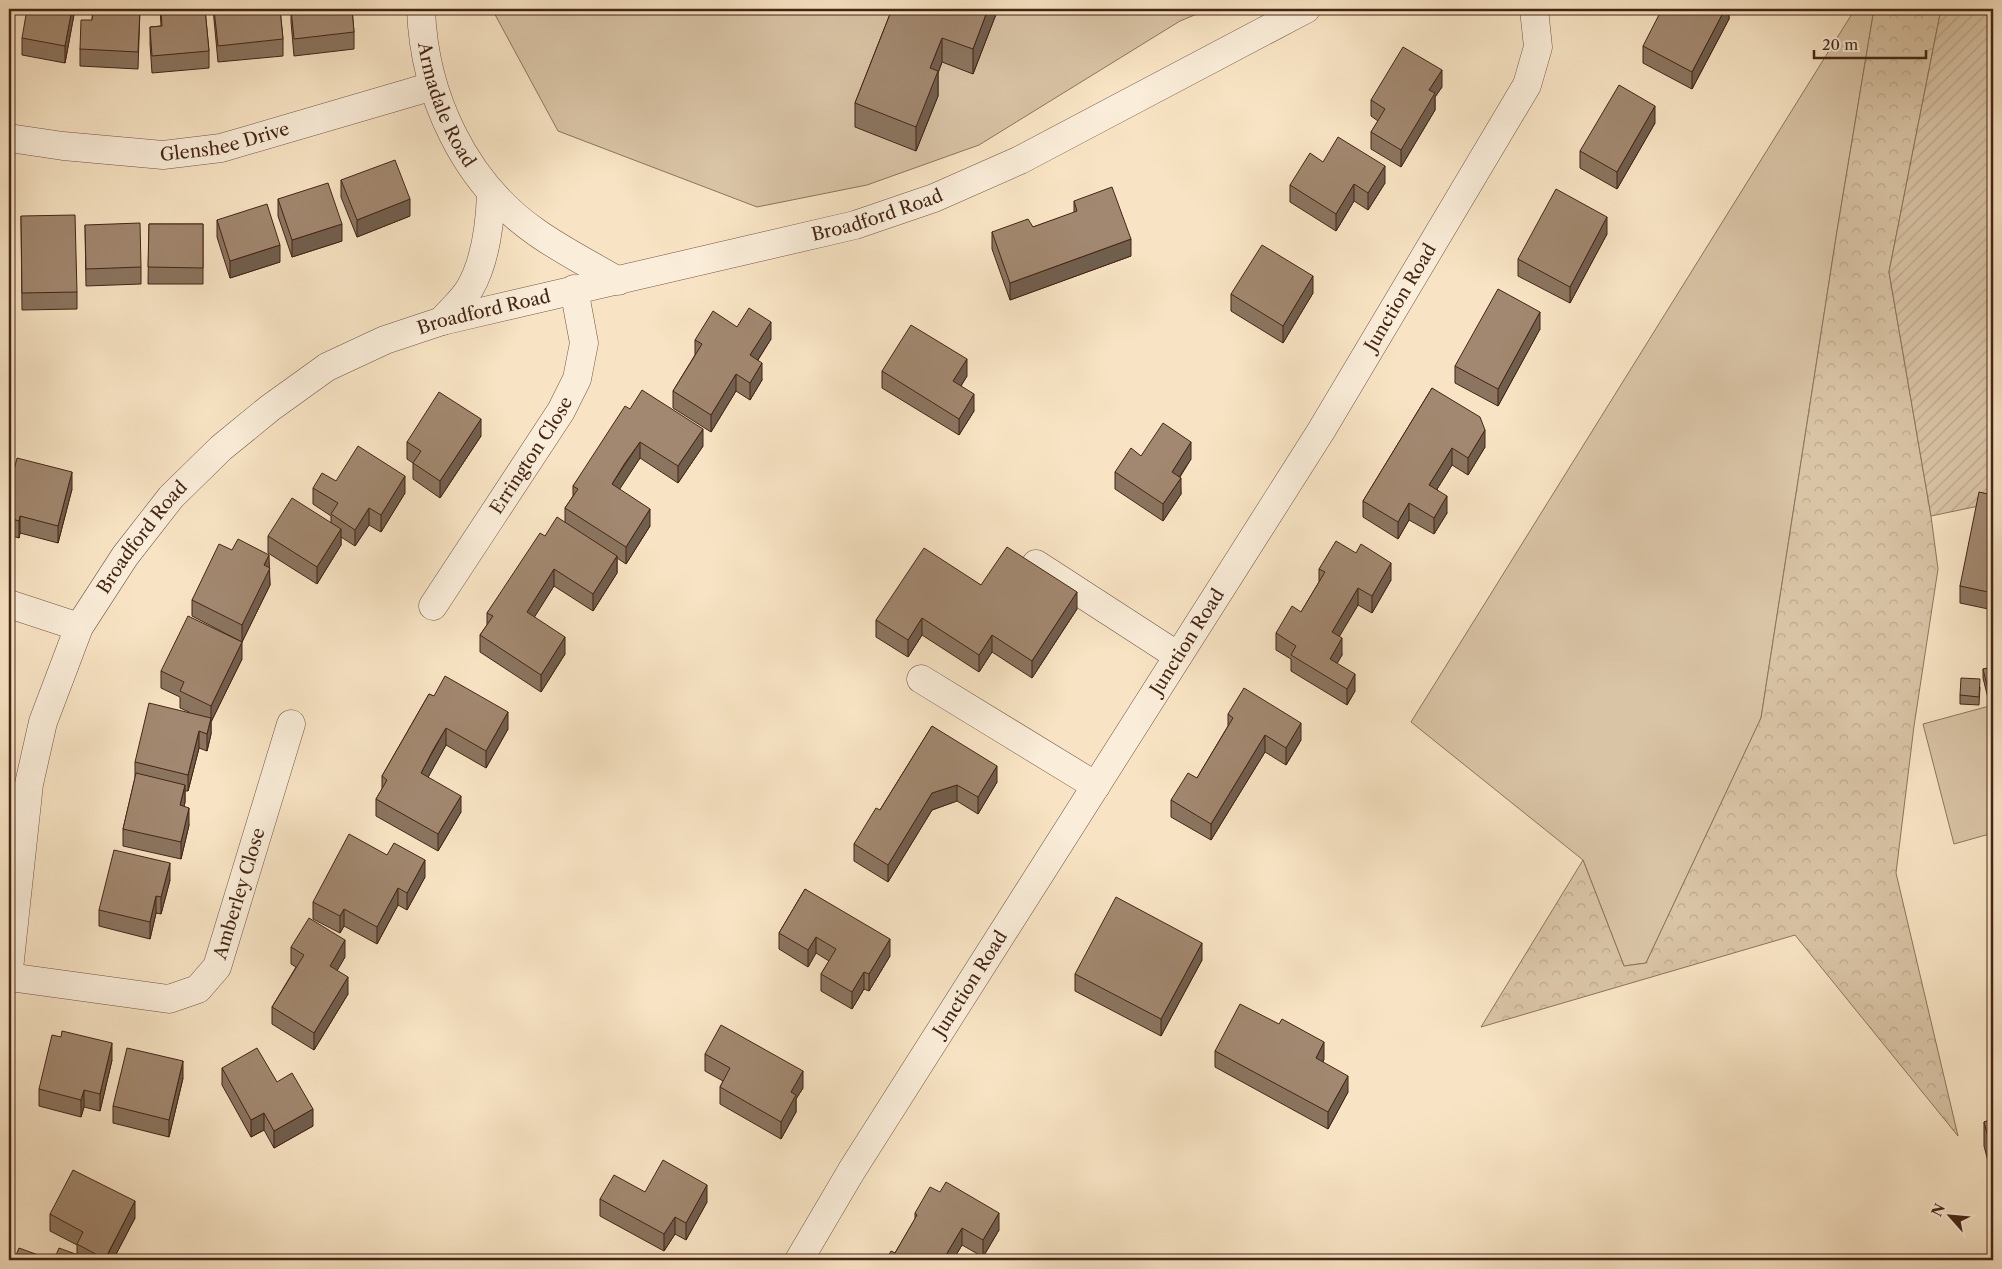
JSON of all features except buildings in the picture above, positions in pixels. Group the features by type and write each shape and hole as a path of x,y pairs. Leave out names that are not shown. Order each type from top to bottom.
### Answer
{"street":[{"name":"Armadale Road","path":"421,9 422,26 433,86 457,146 491,193 535,232 618,281"},
{"name":"Broadford Road","path":"9,969 29,784 43,722 79,627 125,556 170,497 221,448 270,408 327,367 386,340 442,321 855,225 934,198 1020,160 1306,9"},
{"name":"Junction Road","path":"798,1260 852,1170 1321,431 1527,85 1538,47 1534,9"},
{"name":"Glenshee Drive","path":"9,138 64,146 163,155 222,148 433,86"},
{"path":"442,321 470,288 481,261 490,225 491,193"},
{"name":"Errington Close","path":"433,606 561,411 577,379 584,344 574,289"},
{"path":"1036,564 1178,656"},
{"path":"9,604 79,627"},
{"path":"921,679 1096,786"},
{"name":"Amberley Close","path":"9,977 169,999 198,989 217,967 291,724"}],"green space":[{"path":"492,9 1209,9 1180,21 979,145 867,185 757,207 558,131"},
{"path":"1855,9 1874,9 1837,231 1761,718 1646,963 1624,966 1583,860 1411,722"},
{"path":"1874,9 1941,9 1889,272 1931,516 1938,569 1914,726 1896,873 1958,1136 1795,935 1481,1027 1583,860 1624,966 1646,963 1761,718 1837,231"},
{"path":"1941,9 1993,9 1993,503 1931,516 1889,272"},
{"path":"1993,705 1993,833 1954,844 1923,724"}]}
